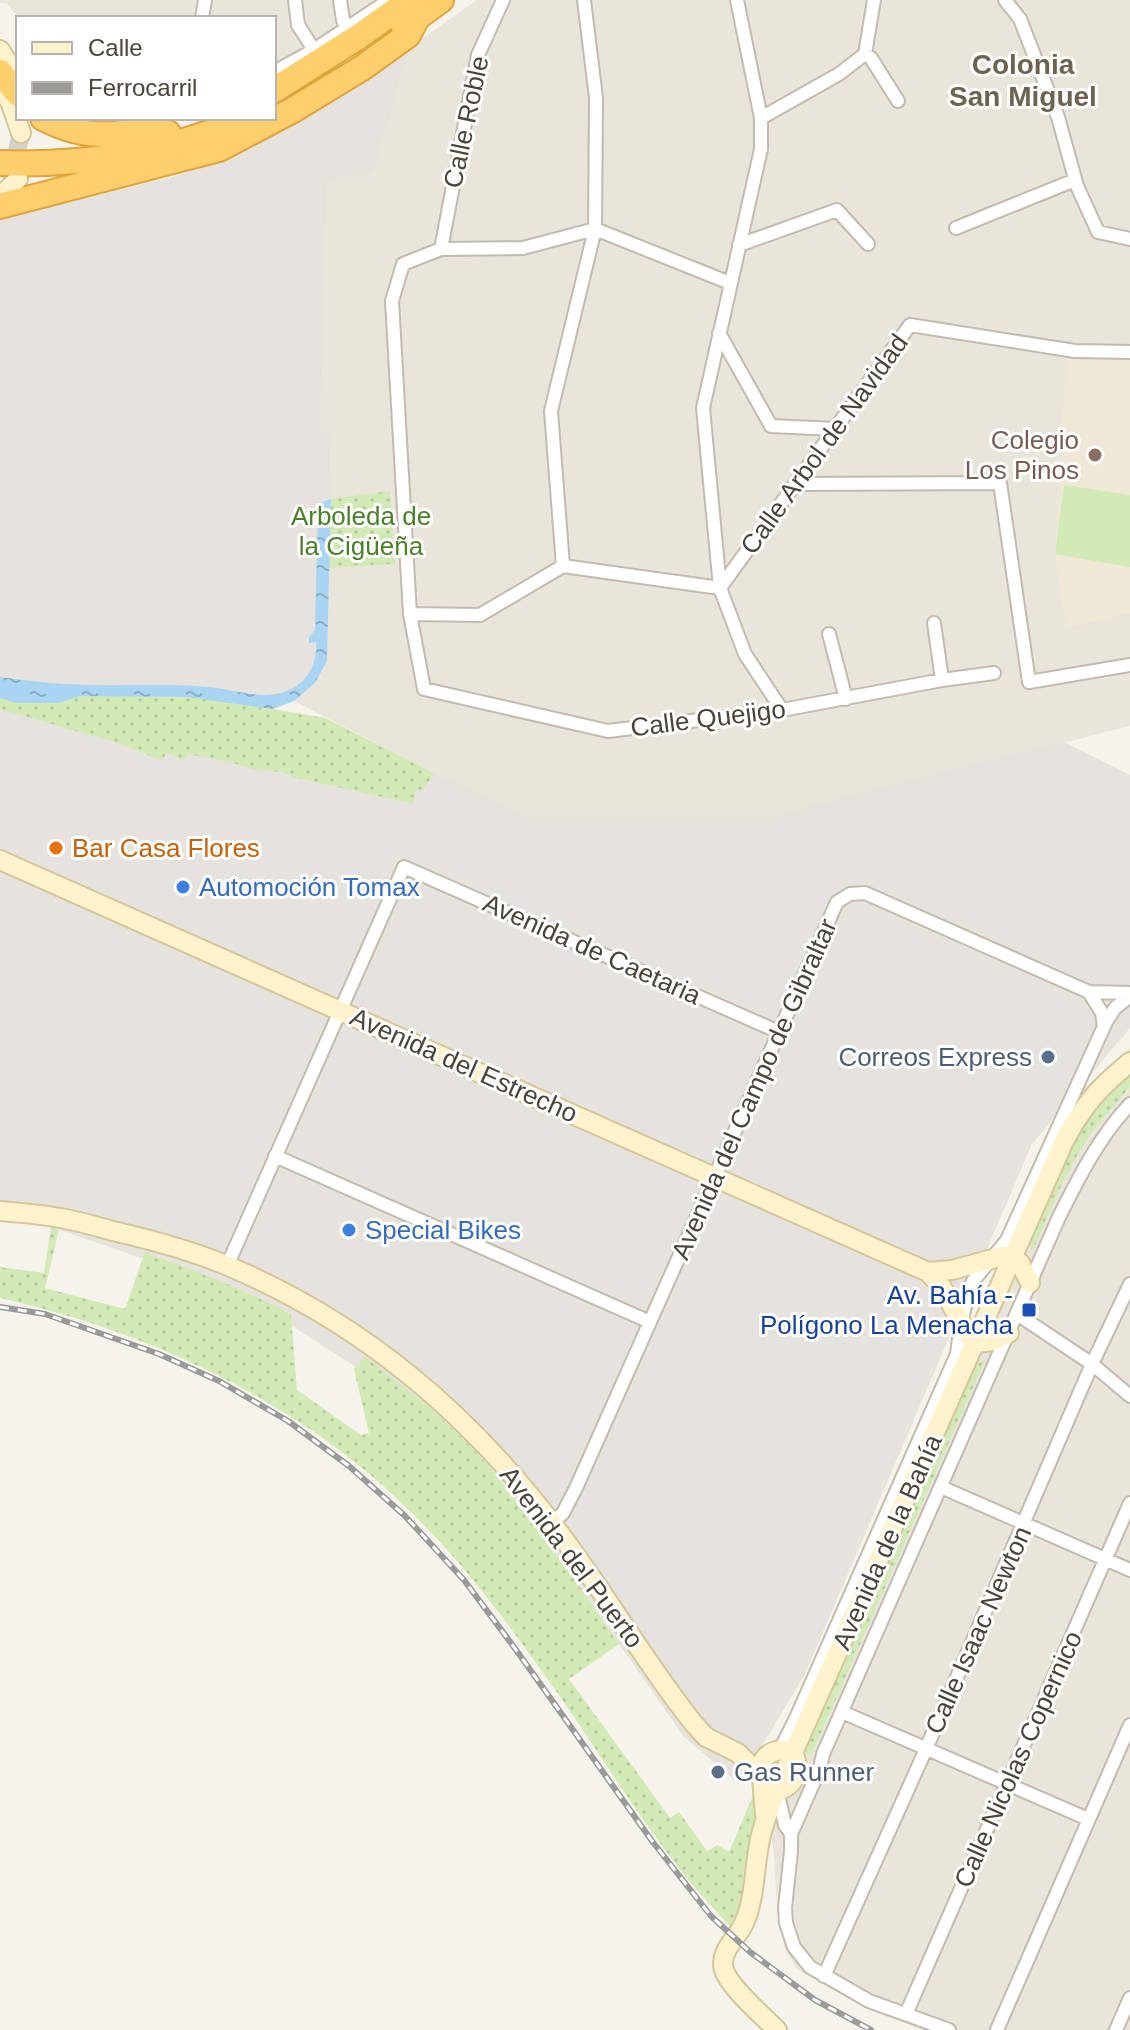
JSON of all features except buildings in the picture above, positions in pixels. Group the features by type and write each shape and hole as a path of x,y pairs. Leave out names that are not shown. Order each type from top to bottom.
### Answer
{"highway":[{"path":"276,89 358,37 441,0"},
{"path":"276,105 291,98 413,10"},
{"path":"276,119 362,68 408,35 413,10"},
{"path":"6,71 16,90"},
{"path":"0,147 85,146 168,133 206,120"},
{"path":"5,180 35,164 126,155 214,133 245,120"},
{"path":"0,206 219,149 274,120"},
{"path":"35,125 93,134 153,128 168,133"}],"street":[{"path":"295,0 298,25 314,50"},
{"path":"340,0 346,29"},
{"path":"276,71 314,50 389,0"},
{"name":"Calle Roble","path":"441,249 478,55 503,0"},
{"path":"563,566 551,411 595,229 596,98 584,0"},
{"path":"737,0 761,118 761,149 703,408 720,588 745,654 782,710"},
{"path":"761,118 839,74 865,54 874,0"},
{"path":"1005,0 1020,19 1058,117 1075,180 1098,232 1130,239"},
{"path":"1020,19 1022,0"},
{"path":"0,39 10,101 16,107"},
{"path":"865,54 871,58 898,101"},
{"path":"956,228 1075,180"},
{"path":"739,245 837,210 868,244"},
{"path":"720,588 563,566 480,615 410,614 392,301 403,264 441,249 523,248 595,229 730,283"},
{"name":"Calle Arbol de Navidad","path":"720,588 910,325 1075,351 1130,352"},
{"path":"719,333 771,426 835,429"},
{"path":"795,484 1000,483 1029,682 1130,665"},
{"name":"Calle Quejigo","path":"410,614 424,689 608,731 782,710 994,673"},
{"path":"934,623 942,680"},
{"path":"829,634 846,699"},
{"name":"Avenida del Estrecho","path":"0,860 928,1272"},
{"name":"Avenida de Caetaria","path":"341,1010 404,867 779,1032"},
{"name":"Avenida del Campo de Gibraltar","path":"552,1523 563,1513 576,1488 837,902 857,892 865,893 1089,992 1130,994"},
{"path":"1089,992 1102,1013 1104,1027"},
{"name":"Avenida de la Bahía","path":"777,2030 735,1986 723,1964 726,1950 747,1917 766,1819 785,1766 975,1342 1007,1240 1104,1027 1115,1008 1130,994"},
{"path":"227,1266 341,1010"},
{"name":"Avenida de la Bahía","path":"785,1766 796,1718 957,1354 961,1323 973,1281 1003,1257 1075,1120 1093,1095 1130,1062"},
{"path":"949,2030 869,2001 810,1967 801,1957 786,1923 791,1834 820,1768 823,1754 1081,1171 1130,1104"},
{"path":"275,1156 650,1322"},
{"name":"Avenida del Puerto","path":"0,1211 60,1218 165,1243 227,1266 343,1326 404,1369 466,1425 508,1469 552,1523 694,1724 706,1737 738,1753"},
{"path":"928,1272 952,1270 1003,1257 1020,1263 1030,1283"},
{"path":"928,1272 941,1286 975,1342 997,1340 1009,1333"},
{"name":"Calle Isaac Newton","path":"824,1976 1092,1364 1130,1284"},
{"path":"945,1295 958,1335 957,1354"},
{"path":"1017,1314 1092,1364 1130,1396"},
{"path":"941,1487 1130,1570"},
{"name":"Calle Nicolas Copernico","path":"906,2014 1130,1503"},
{"path":"842,1712 1088,1819"},
{"path":"997,2030 1130,1725"},
{"path":"738,1753 769,1787 785,1766"},
{"path":"738,1753 785,1766 805,1765 823,1754"},
{"path":"766,1819 760,1767 765,1757 785,1766"},
{"path":"785,1766 796,1821"},
{"path":"785,1766 785,1825 791,1834"},
{"path":"1116,2030 1130,1998"}],"shaded area":[{"path":"0,0 379,0 352,20 276,65 276,16 17,16 6,3 0,3"},
{"path":"477,0 1130,0 1130,726 769,817 530,817 434,773 294,701 315,683 327,661 330,432 321,431 327,177 374,174 410,47"},
{"path":"410,47 374,174 327,178 321,431 330,431 331,499 318,504 327,661 315,683 294,701 274,709 325,718 530,817 769,817 1064,742 1130,775 1130,1028 1032,1144 805,1674 739,1784 684,1737 539,1529 414,1404 237,1291 51,1227 0,1220 0,219 183,174 285,130"},
{"name":"Colegio Los Pinos","path":"1130,353 1130,613 1066,628 1055,554 1066,357"},
{"path":"1130,1048 1130,2030 923,2030 869,2010 797,1969 785,1949 778,1920 767,1801 1082,1090"}],"green space":[{"path":"1064,485 1130,495 1130,567 1055,554"},
{"name":"Arboleda de la Cigüeña","path":"390,491 395,564 329,568 331,499"},
{"path":"80,696 187,697 325,718 434,773 422,792 415,790 414,804 282,772 252,769 188,754 184,760 167,753 162,760 117,743 0,709 0,698 40,703"},
{"path":"1130,1067 1130,1087 1092,1132 1077,1156 1031,1254 1030,1236 1081,1119"},
{"path":"51,1227 59,1230 45,1288 125,1309 145,1252 237,1288 291,1314 297,1390 361,1435 369,1433 354,1369 365,1357 471,1446 537,1528 619,1644 569,1679 670,1818 679,1812 707,1851 718,1845 729,1852 755,1791 759,1815 740,1920 733,1930 665,1850 555,1689 478,1586 430,1531 370,1474 323,1438 222,1377 113,1330 0,1298 0,1267 44,1273"},
{"path":"986,1358 809,1755 804,1746 969,1370"}],"water":[{"path":"331,499 327,661 315,683 294,701 272,709 187,697 80,696 59,703 16,703 0,698 0,677 67,684 208,687 258,695 277,694 294,687 310,671 315,657 316,642 309,643 309,637 315,630 318,504"}],"tunnel":[{"path":"5,179 16,156 21,133"}],"railway":[{"path":"0,1307 45,1314 159,1354 219,1381 288,1421 349,1466 405,1516 464,1580 652,1841 711,1916 750,1952 815,2000 871,2030"}],"place":[{"name":"Colegio Los Pinos","path":"1095,455"},
{"name":"Bar Casa Flores","path":"56,848"},
{"name":"Automoción Tomax","path":"183,887"},
{"name":"Correos Express","path":"1048,1057"},
{"name":"Special Bikes","path":"349,1230"},
{"name":"Av. Bahía - Polígono La Menacha","path":"1029,1310"},
{"name":"Gas Runner","path":"718,1772"}],"district":[{"name":"Colonia San Miguel","path":"1023,80"}]}
